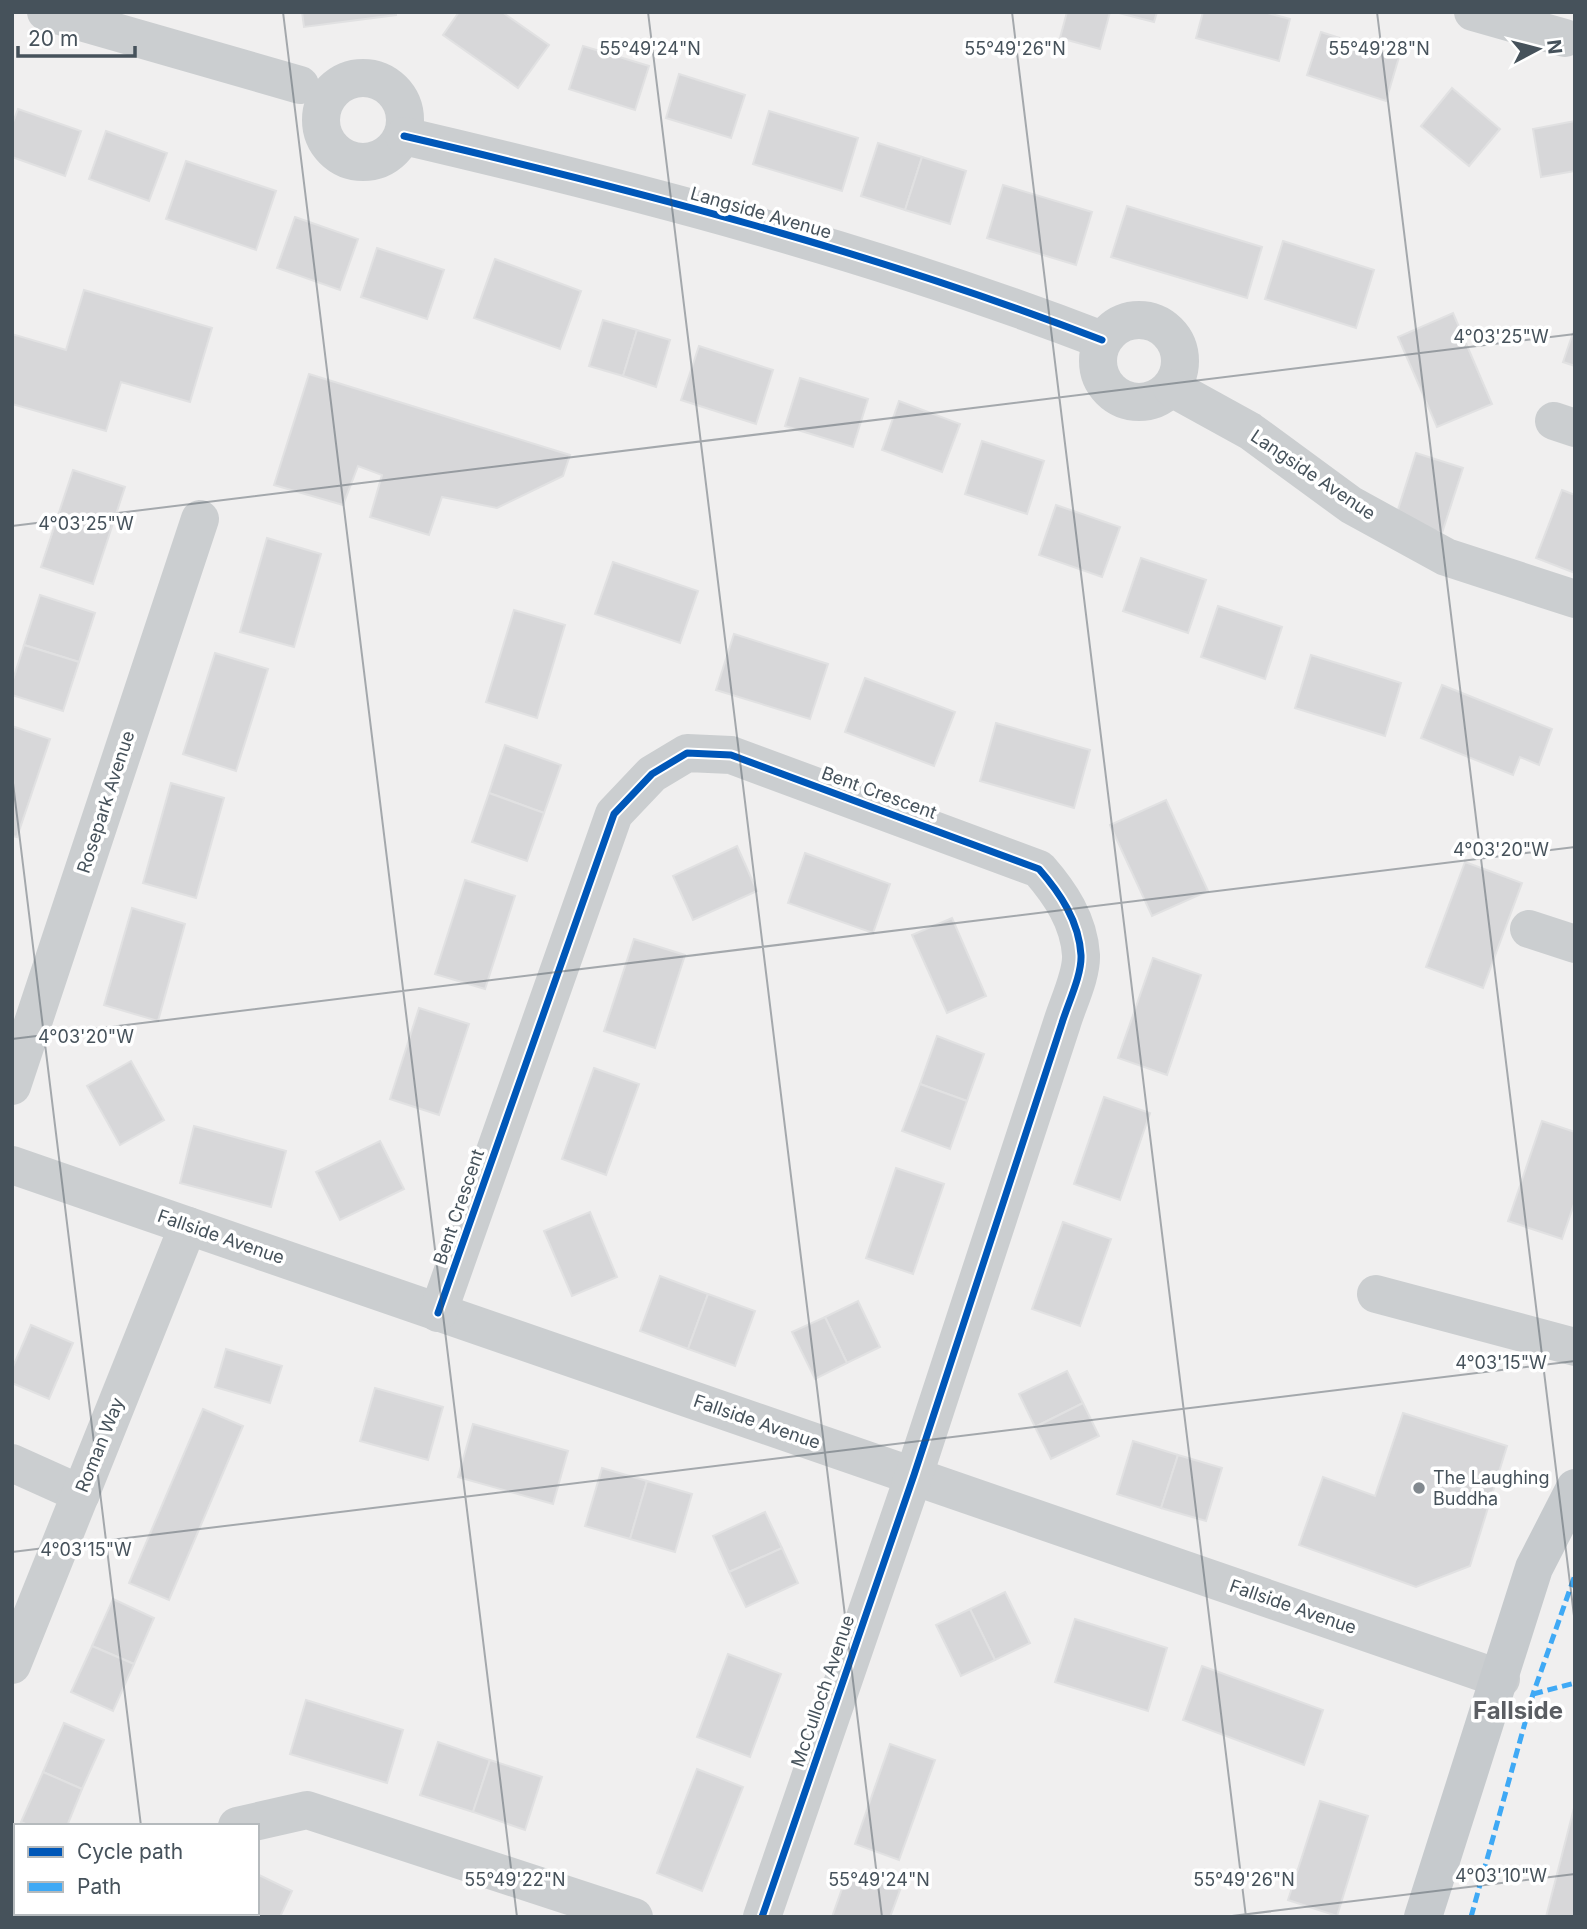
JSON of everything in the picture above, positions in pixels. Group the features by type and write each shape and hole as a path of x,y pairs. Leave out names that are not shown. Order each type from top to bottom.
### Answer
{"main road":[{"path":"1423,1917 1501,1679 1534,1568 1575,1488"}],"street":[{"path":"46,12 300,85"},
{"path":"1473,12 1565,38"},
{"name":"Langside Avenue","path":"404,136 632,191 985,295 1102,341"},
{"path":"1141,318 1163,326 1178,343 1181,367 1172,388 1153,401 1122,400 1104,385 1097,363 1102,341 1119,324 1141,318"},
{"name":"Langside Avenue","path":"1172,388 1250,431 1351,505 1446,557 1575,599"},
{"name":"Rosepark Avenue","path":"12,1086 200,519"},
{"name":"Bent Crescent","path":"439,1313 614,814 652,774 687,753 732,755 1039,869 1057,889 1075,924 1081,957 1066,1009 914,1475"},
{"path":"1529,929 1575,944"},
{"name":"Fallside Avenue","path":"12,1165 1501,1679"},
{"name":"Roman Way","path":"12,1665 188,1226"},
{"path":"1376,1294 1575,1347"},
{"path":"12,1463 81,1494"},
{"name":"McCulloch Avenue","path":"762,1917 914,1475"},
{"path":"246,1824 307,1810 634,1917"}],"building":[{"path":"302,12 396,12 396,15 304,27"},
{"path":"459,12 502,12 549,45 518,88 443,35"},
{"path":"1067,12 1110,12 1100,49 1060,38"},
{"path":"1115,12 1157,12 1154,22"},
{"path":"1203,12 1264,12 1290,19 1279,61 1196,38"},
{"path":"1321,32 1399,57 1386,101 1307,75"},
{"path":"583,46 649,66 635,110 569,89"},
{"path":"679,74 745,95 731,138 666,118"},
{"path":"1452,88 1500,129 1469,166 1421,126"},
{"path":"18,109 81,131 65,176 12,157 12,125"},
{"path":"769,111 858,138 842,191 753,164"},
{"path":"1575,121 1575,171 1541,177 1533,129"},
{"path":"106,131 167,153 149,201 89,179"},
{"path":"878,143 922,157 905,210 861,196"},
{"path":"922,157 966,171 950,224 905,210"},
{"path":"186,161 276,191 256,250 166,219"},
{"path":"1003,185 1092,212 1076,265 987,238"},
{"path":"1127,206 1262,247 1247,298 1111,257"},
{"path":"295,217 358,239 340,290 277,268"},
{"path":"1283,241 1374,270 1356,328 1265,299"},
{"path":"377,248 444,270 427,319 361,297"},
{"path":"495,259 581,291 560,349 474,318"},
{"path":"84,290 212,328 190,402 121,382 106,431 12,404 12,334 66,350"},
{"path":"1453,313 1492,404 1437,427 1398,337"},
{"path":"603,320 637,330 623,376 589,366"},
{"path":"1575,327 1575,366 1563,362"},
{"path":"637,330 670,340 656,387 623,376"},
{"path":"699,346 773,370 756,424 681,400"},
{"path":"309,374 570,455 563,476 497,508 442,497 429,535 370,517 382,475 358,466 343,505 274,485"},
{"path":"800,378 868,399 853,447 785,426"},
{"path":"899,401 960,424 942,472 882,450"},
{"path":"982,441 1044,461 1027,514 965,494"},
{"path":"1416,453 1463,468 1442,533 1395,519"},
{"path":"73,470 125,487 93,584 41,567"},
{"path":"1562,490 1575,495 1575,573 1536,558"},
{"path":"1056,505 1120,527 1102,577 1039,555"},
{"path":"267,538 321,554 294,647 240,632"},
{"path":"1141,558 1206,580 1188,633 1123,611"},
{"path":"613,562 698,591 680,643 595,614"},
{"path":"40,595 95,613 79,662 24,645"},
{"path":"1218,606 1282,627 1265,679 1201,657"},
{"path":"514,610 565,625 537,718 486,702"},
{"path":"734,634 828,664 810,719 716,690"},
{"path":"24,645 79,662 63,711 12,695 12,683"},
{"path":"215,653 268,669 236,771 183,754"},
{"path":"1311,655 1401,683 1385,736 1295,708"},
{"path":"865,678 955,712 934,766 845,732"},
{"path":"1442,685 1552,729 1539,765 1520,757 1513,775 1421,738"},
{"path":"996,723 1090,750 1074,808 980,781"},
{"path":"12,726 50,739 17,837 12,836"},
{"path":"505,745 561,765 544,813 489,793"},
{"path":"171,783 224,798 196,898 143,883"},
{"path":"489,793 544,813 527,861 472,842"},
{"path":"1166,800 1208,891 1152,916 1110,825"},
{"path":"737,846 757,891 693,920 673,876"},
{"path":"805,853 890,884 873,933 788,903"},
{"path":"1465,862 1522,883 1483,988 1426,967"},
{"path":"465,880 515,896 485,989 435,974"},
{"path":"132,908 185,924 158,1021 104,1005"},
{"path":"952,918 986,996 947,1013 912,935"},
{"path":"634,939 685,955 655,1048 604,1031"},
{"path":"1153,958 1201,975 1167,1075 1118,1058"},
{"path":"419,1008 469,1024 439,1115 390,1099"},
{"path":"937,1036 984,1054 967,1101 920,1084"},
{"path":"131,1061 164,1120 120,1145 87,1086"},
{"path":"594,1068 639,1084 606,1175 562,1159"},
{"path":"920,1084 967,1101 950,1149 902,1131"},
{"path":"1104,1097 1150,1113 1120,1200 1074,1184"},
{"path":"1542,1121 1575,1132 1575,1201 1562,1239 1508,1221"},
{"path":"194,1126 286,1151 271,1207 180,1183"},
{"path":"380,1141 404,1189 340,1220 316,1172"},
{"path":"896,1168 944,1184 913,1274 866,1258"},
{"path":"590,1212 617,1277 572,1296 544,1231"},
{"path":"1063,1222 1111,1239 1080,1326 1032,1309"},
{"path":"660,1276 708,1294 688,1349 640,1331"},
{"path":"708,1294 755,1311 735,1366 688,1349"},
{"path":"858,1301 880,1347 847,1363 825,1317"},
{"path":"825,1317 847,1363 815,1379 792,1332"},
{"path":"31,1325 73,1343 49,1399 12,1383 12,1369"},
{"path":"226,1349 282,1366 270,1403 215,1387"},
{"path":"1067,1371 1083,1403 1035,1427 1019,1394"},
{"path":"375,1388 443,1407 428,1460 360,1441"},
{"path":"1083,1403 1099,1436 1051,1459 1035,1427"},
{"path":"203,1409 243,1426 169,1600 129,1583"},
{"path":"1403,1413 1507,1446 1470,1566 1416,1587 1299,1545 1323,1477 1375,1496"},
{"path":"473,1424 568,1451 553,1504 458,1477"},
{"path":"1133,1441 1178,1455 1161,1508 1117,1494"},
{"path":"1178,1455 1222,1468 1206,1521 1161,1508"},
{"path":"602,1468 647,1481 630,1539 585,1526"},
{"path":"647,1481 692,1494 675,1552 630,1539"},
{"path":"765,1512 782,1548 729,1572 713,1536"},
{"path":"782,1548 798,1583 746,1607 729,1572"},
{"path":"1005,1592 1030,1643 995,1660 970,1609"},
{"path":"113,1599 154,1618 134,1664 92,1646"},
{"path":"970,1609 995,1660 961,1676 936,1625"},
{"path":"1075,1619 1167,1648 1148,1711 1055,1682"},
{"path":"92,1646 134,1664 113,1711 71,1692"},
{"path":"728,1654 781,1674 750,1757 697,1737"},
{"path":"1202,1666 1323,1710 1304,1765 1183,1720"},
{"path":"306,1700 403,1730 387,1783 290,1754"},
{"path":"64,1723 104,1740 82,1789 43,1772"},
{"path":"438,1742 490,1760 473,1812 420,1795"},
{"path":"890,1744 935,1760 899,1860 855,1844"},
{"path":"490,1760 542,1777 525,1830 473,1812"},
{"path":"697,1769 743,1787 702,1891 657,1873"},
{"path":"43,1772 82,1789 68,1824 21,1822"},
{"path":"1320,1801 1368,1816 1337,1916 1288,1900"},
{"path":"1575,1804 1575,1917 1546,1917"},
{"path":"12,1847 14,1915 30,1915 12,1917"},
{"path":"848,1872 900,1890 890,1917 832,1917"},
{"path":"259,1875 292,1891 280,1917 223,1917 259,1915"}],"marked path":[{"path":"1471,1917 1533,1694 1575,1575"},
{"path":"1533,1694 1575,1683"}],"cycle path":[{"path":"404,136 757,226 931,279 1102,340"},
{"path":"438,1313 614,814 652,774 687,753 731,755 1039,869 1061,898 1077,931 1081,955 1077,980 914,1475 762,1917"}],"place":[{"name":"The Laughing Buddha","path":"1419,1488"}],"district":[{"name":"Fallside","path":"1518,1711"}]}
